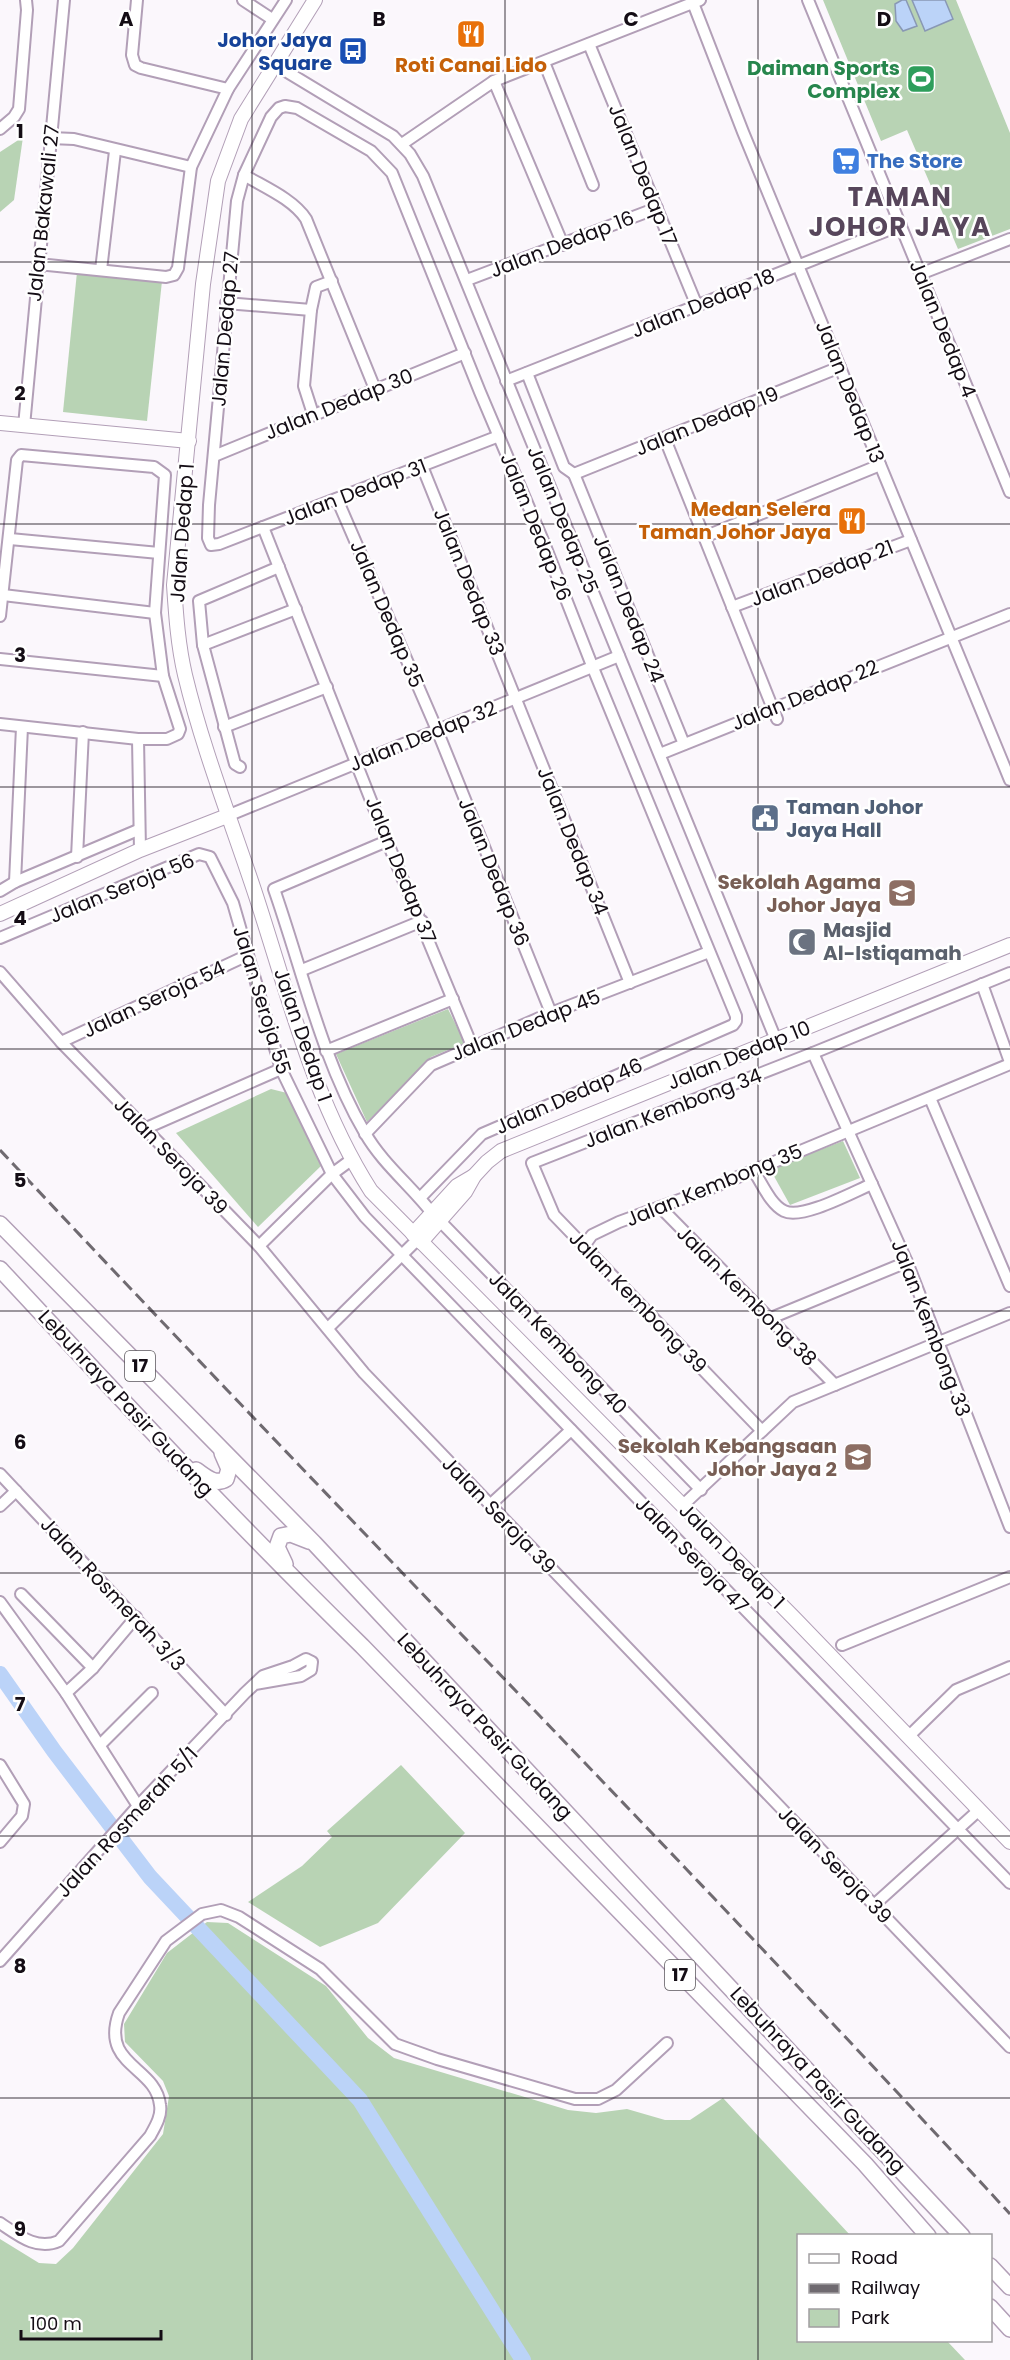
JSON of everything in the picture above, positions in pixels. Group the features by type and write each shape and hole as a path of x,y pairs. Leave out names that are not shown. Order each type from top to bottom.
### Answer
{"highway":[{"name":"Lebuhraya Pasir Gudang","path":"0,1224 314,1543 962,2234"},
{"name":"Lebuhraya Pasir Gudang","path":"0,1269 167,1448 865,2164 927,2234"},
{"path":"167,1448 207,1478 222,1482 226,1479 229,1469 216,1443"},
{"path":"292,1577 277,1547 277,1541 281,1536 291,1534 314,1543"},
{"path":"992,2268 1010,2287"},
{"path":"992,2309 1010,2329"}],"main road":[{"name":"Jalan Dedap 1","path":"315,0 241,118 218,181 203,284 174,585 177,626 185,675 227,816 255,894 315,1080 351,1160 372,1191 1010,1842"},
{"path":"0,423 189,441"},
{"path":"0,914 140,850 227,816"},
{"name":"Jalan Dedap 10","path":"418,1238 436,1217 457,1186 474,1176 501,1151 1010,945"}],"street":[{"path":"2,124 14,117 19,109 26,0"},
{"name":"Jalan Bakawali 27","path":"24,426 64,0"},
{"path":"137,0 132,55 135,65 228,88"},
{"path":"243,0 272,19"},
{"path":"38,264 166,277 174,275 179,264 191,167 228,88 286,0"},
{"name":"Jalan Dedap 4","path":"808,0 1010,492"},
{"path":"402,144 494,81 696,1"},
{"name":"Jalan Dedap 13","path":"696,1 798,266 1010,780"},
{"name":"Jalan Dedap 17","path":"589,44 697,306"},
{"path":"544,62 593,185"},
{"name":"Jalan Dedap 25","path":"274,64 383,129 402,144 417,164 467,280 506,381 776,1040"},
{"path":"494,81 563,244"},
{"name":"Jalan Dedap 26","path":"269,120 279,108 291,106 297,108 371,151 389,168 544,543 736,1016 736,1021"},
{"name":"Jalan Dedap 27","path":"211,545 208,538 235,215 244,175 269,120"},
{"path":"51,138 74,140 191,167"},
{"path":"101,270 115,151"},
{"path":"244,175 303,214 375,389"},
{"name":"Jalan Dedap 16","path":"467,280 657,208"},
{"name":"Jalan Dedap 18","path":"506,381 901,225"},
{"path":"920,274 1010,238"},
{"path":"314,414 304,386 311,310 316,287 332,280"},
{"path":"226,303 311,310"},
{"name":"Jalan Dedap 30","path":"214,456 465,353"},
{"name":"Jalan Dedap 19","path":"574,474 840,367"},
{"name":"Jalan Dedap 24","path":"527,373 564,467 574,474 684,744"},
{"name":"Jalan Dedap 31","path":"211,545 219,544 499,436"},
{"path":"665,439 775,714"},
{"path":"0,616 17,459 21,455 154,467 165,475 155,614 163,676 180,729 178,734 167,740 138,739 0,724"},
{"path":"704,537 880,465"},
{"name":"Jalan Dedap 33","path":"422,466 515,699"},
{"name":"Jalan Dedap 35","path":"337,499 437,730"},
{"name":"Jalan Dedap 37","path":"263,527 358,762 387,841 472,1046"},
{"path":"10,538 159,553"},
{"name":"Jalan Dedap 21","path":"732,607 911,540"},
{"path":"240,767 235,764 203,645 199,601 279,567"},
{"path":"3,595 155,614"},
{"path":"203,645 296,609"},
{"name":"Jalan Dedap 22","path":"660,754 775,714 951,636 1010,614"},
{"name":"Jalan Dedap 32","path":"227,816 619,657"},
{"path":"0,659 163,676"},
{"path":"224,727 327,687"},
{"name":"Jalan Dedap 34","path":"515,699 630,983"},
{"path":"15,882 22,727"},
{"name":"Jalan Dedap 36","path":"437,730 551,1013"},
{"path":"77,857 83,732"},
{"path":"138,739 140,850"},
{"path":"0,891 15,882 138,830"},
{"name":"Jalan Kembong 40","path":"387,841 274,889 302,970 326,1051 365,1134 436,1217 700,1490"},
{"name":"Jalan Seroja 56","path":"0,938 199,854 210,857"},
{"name":"Jalan Seroja 55","path":"210,857 233,903 281,1069 332,1174 365,1217 401,1255"},
{"path":"302,970 422,921"},
{"name":"Jalan Dedap 45","path":"365,1134 431,1065 551,1013 709,952"},
{"name":"Jalan Seroja 54","path":"61,1042 248,955"},
{"name":"Jalan Seroja 39","path":"0,972 61,1042 144,1130 259,1246 364,1373 1010,2047"},
{"name":"Jalan Kembong 34","path":"532,1163 1010,973"},
{"path":"982,984 1010,1064"},
{"path":"326,1051 453,999"},
{"name":"Jalan Dedap 46","path":"420,1198 482,1134 733,1025 736,1021"},
{"name":"Jalan Kembong 33","path":"813,1053 907,1262 1010,1527"},
{"name":"Jalan Kembong 35","path":"584,1246 592,1235 619,1222 753,1170 1010,1064"},
{"path":"144,1130 281,1069"},
{"path":"930,1098 1010,1286"},
{"path":"259,1246 332,1174 351,1160"},
{"name":"Jalan Kembong 39","path":"532,1163 554,1215 762,1431"},
{"path":"753,1170 775,1203 784,1211 792,1213 807,1211 872,1184"},
{"name":"Jalan Kembong 38","path":"660,1207 835,1385"},
{"path":"328,1328 418,1238"},
{"name":"Jalan Seroja 47","path":"401,1255 1010,1883"},
{"path":"771,1318 907,1262"},
{"path":"682,1506 793,1402 1010,1313"},
{"path":"490,1505 571,1430"},
{"name":"Jalan Rosmerah 3/3","path":"0,1474 226,1715"},
{"path":"0,1506 16,1491"},
{"path":"842,1645 1010,1577"},
{"path":"21,1594 93,1668"},
{"path":"0,1602 66,1693 138,1806"},
{"path":"66,1693 93,1668 136,1617"},
{"name":"Jalan Rosmerah 5/1","path":"0,1961 138,1806 226,1715 255,1684 263,1676 306,1659 312,1662 311,1670 301,1676 255,1684"},
{"path":"908,1737 956,1690 1010,1667"},
{"path":"100,1745 152,1693"},
{"path":"0,1765 22,1799 24,1809 22,1816 0,1842"},
{"path":"874,1905 979,1810"},
{"path":"0,2223 38,2244 49,2246 59,2241 150,2136 161,2107 157,2092 117,2048 114,2024 166,1941 184,1925 202,1914 221,1910 239,1917 320,1969 395,2044 575,2099 598,2099 616,2090 668,2043"}],"green space":[{"name":"Daiman Sports Complex","path":"823,0 956,0 1010,133 1010,229 958,249 907,130 881,141"},
{"path":"23,137 14,200 0,212 0,152"},
{"path":"77,272 162,281 147,421 63,412"},
{"path":"448,1009 465,1043 431,1057 367,1122 336,1054"},
{"path":"271,1089 287,1093 321,1166 258,1227 176,1133"},
{"path":"843,1141 860,1178 790,1205 770,1169"},
{"path":"401,1765 465,1833 378,1923 320,1947 248,1902 302,1866 332,1837 327,1831"},
{"path":"207,1922 228,1923 326,1986 368,2038 394,2058 568,2110 596,2113 627,2109 665,2120 690,2120 723,2098 849,2234 797,2234 797,2342 948,2342 965,2360 0,2360 0,2239 39,2263 56,2264 73,2248 163,2134 169,2096 163,2081 125,2042 124,2024 167,1953"}],"water":[{"path":"906,0 917,26 903,31 896,21 895,4"},
{"path":"912,0 945,0 953,19 925,31"}],"waterway":[{"path":"0,1674 54,1751 150,1877 360,2100 523,2360"}],"railway":[{"path":"0,1150 760,1946 1010,2214"}],"place":[{"name":"Roti Canai Lido","path":"471,34"},
{"name":"Johor Jaya Square","path":"353,51"},
{"name":"Daiman Sports Complex","path":"921,79"},
{"name":"The Store","path":"846,161"},
{"name":"Medan Selera Taman Johor Jaya","path":"852,521"},
{"name":"Taman Johor Jaya Hall","path":"765,818"},
{"name":"Sekolah Agama Johor Jaya","path":"902,893"},
{"name":"Masjid Al-Istiqamah","path":"802,942"},
{"name":"Sekolah Kebangsaan Johor Jaya 2","path":"858,1457"}],"district":[{"name":"TAMAN JOHOR JAYA","path":"900,212"}]}
